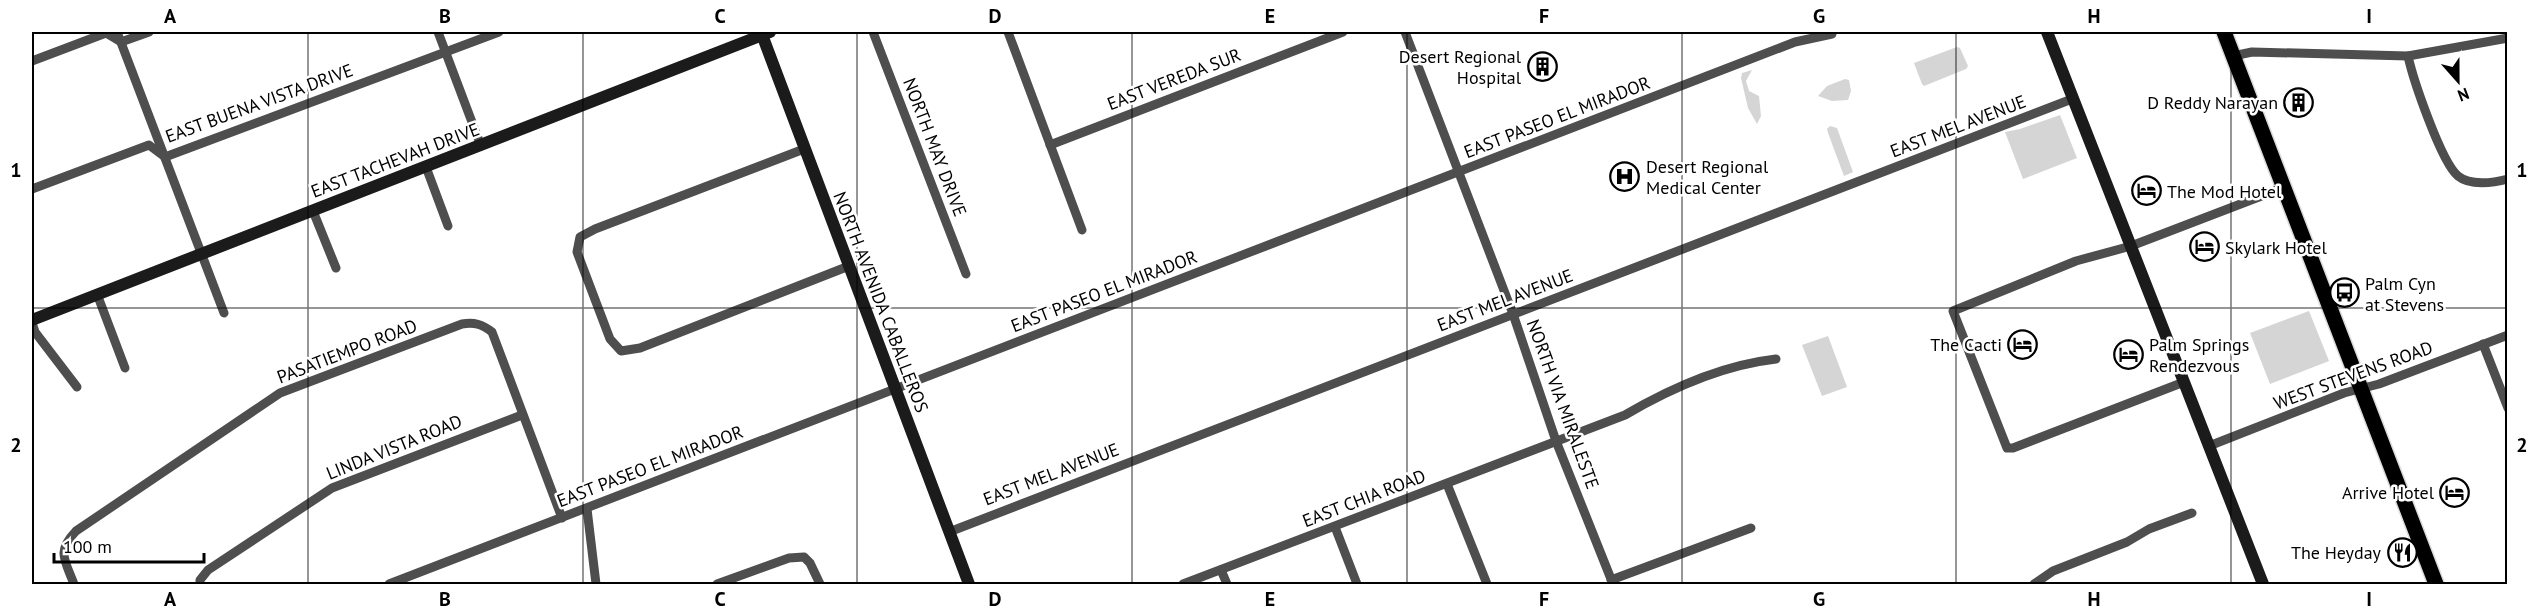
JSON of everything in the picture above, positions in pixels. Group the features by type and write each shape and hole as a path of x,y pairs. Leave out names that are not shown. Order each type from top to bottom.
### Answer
{"main road":[{"path":"2224,32 2436,585"}],"street":[{"path":"117,32 224,313"},
{"path":"32,61 105,33 121,42 149,32"},
{"path":"438,32 481,146"},
{"name":"EAST BUENA VISTA DRIVE","path":"32,189 149,145 165,157 499,32"},
{"name":"NORTH MAY DRIVE","path":"873,32 966,274"},
{"path":"1008,32 1082,230"},
{"name":"EAST VEREDA SUR","path":"1050,145 1343,32"},
{"name":"NORTH VIA MIRALESTE","path":"1405,32 1513,314 1556,441 1612,582"},
{"path":"2047,32 2264,585"},
{"name":"EAST TACHEVAH DRIVE","path":"32,321 764,33"},
{"name":"NORTH AVENIDA CABALLEROS","path":"764,33 804,149 969,585"},
{"name":"EAST PASEO EL MIRADOR","path":"389,585 1795,42 1832,34"},
{"path":"2233,56 2252,52 2408,56 2508,38"},
{"path":"2408,56 2413,76 2446,160 2458,176 2479,183 2508,179"},
{"name":"EAST MEL AVENUE","path":"949,532 2072,99"},
{"path":"804,149 579,237 577,252 610,339 621,351 640,348 849,266"},
{"path":"426,167 448,226"},
{"path":"2184,382 2013,448 2007,448 1953,311 2087,257 2132,246 2284,187"},
{"path":"313,212 336,268"},
{"path":"97,294 125,368"},
{"path":"32,321 35,332 77,387"},
{"name":"PASATIEMPO ROAD","path":"74,585 63,556 65,543 76,531 272,399 309,382 462,324 472,323 484,326 492,332 562,518"},
{"name":"WEST STEVENS ROAD","path":"2209,446 2508,335"},
{"path":"2483,344 2508,408"},
{"name":"EAST CHIA ROAD","path":"1183,585 1625,415 1660,395 1747,362 1776,358"},
{"name":"LINDA VISTA ROAD","path":"200,585 200,580 208,570 332,489 522,415"},
{"path":"1448,484 1487,585"},
{"path":"587,509 596,585"},
{"path":"2035,584 2053,571 2192,513"},
{"path":"1335,527 1357,585"},
{"path":"1612,582 1751,528"},
{"path":"717,585 789,558 804,557 810,562 820,585"},
{"path":"1221,570 1227,585"}],"shaded area":[{"path":"1957,47 1960,48 1968,66 1966,69 1924,86 1914,63"},
{"path":"1752,70 1746,81 1749,91 1759,96 1761,116 1757,124 1748,108 1741,78 1742,73"},
{"path":"1845,79 1849,80 1851,91 1848,100 1832,101 1818,96 1827,86"},
{"path":"2060,115 2077,158 2023,179 2005,132"},
{"path":"1830,126 1837,128 1853,172 1844,176 1828,133 1827,129"},
{"path":"2309,311 2329,361 2270,384 2250,333"},
{"path":"1828,336 1847,387 1822,396 1802,345"}],"place":[{"name":"Desert Regional Hospital","path":"1542,66"},
{"name":"D Reddy Narayan","path":"2299,102"},
{"name":"Desert Regional Medical Center","path":"1625,176"},
{"name":"The Mod Hotel","path":"2146,191"},
{"name":"Skylark Hotel","path":"2204,247"},
{"name":"Palm Cyn at Stevens","path":"2344,293"},
{"name":"The Cacti","path":"2023,344"},
{"name":"Palm Springs Rendezvous","path":"2128,354"},
{"name":"Arrive Hotel","path":"2455,492"},
{"name":"The Heyday","path":"2402,552"}]}
